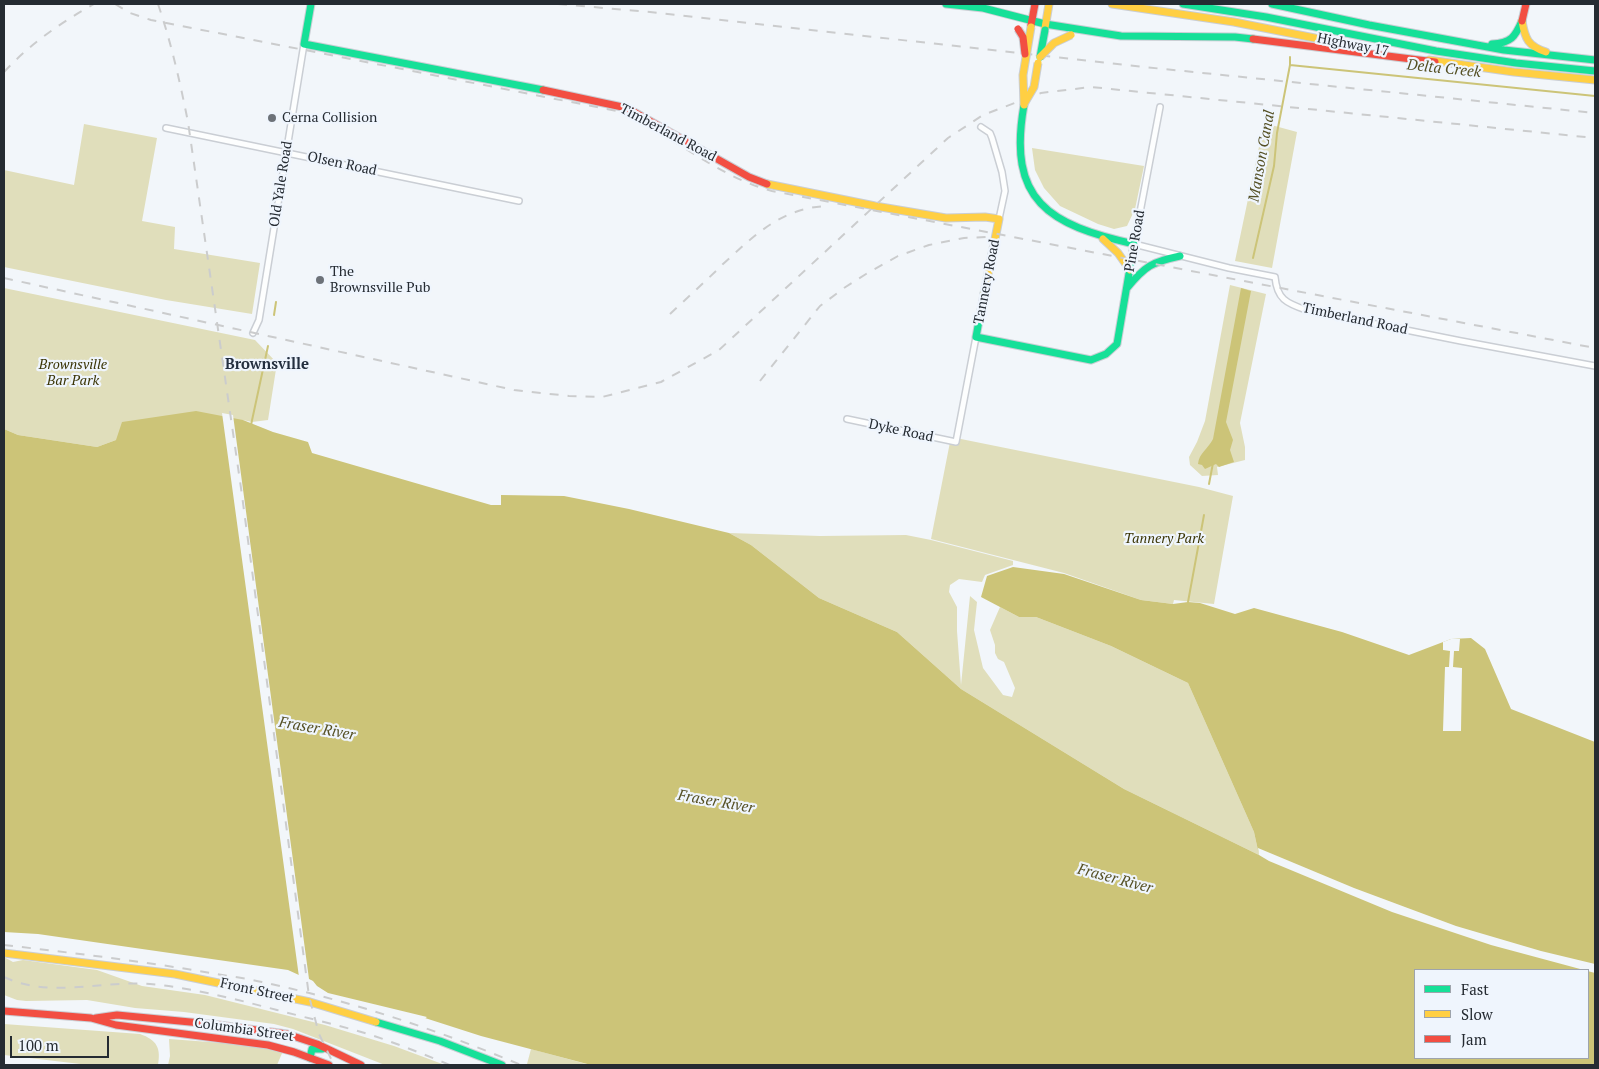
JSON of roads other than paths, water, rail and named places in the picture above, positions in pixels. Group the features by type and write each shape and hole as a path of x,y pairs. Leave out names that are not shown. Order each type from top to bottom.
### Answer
{"main road":[{"name":"Old Yale Road","path":"304,44 311,4"},
{"path":"946,4 983,8 1045,27 1141,37 1235,38 1315,46 1435,62"},
{"path":"1035,4 1025,54 1022,87 1024,105 1020,158 1024,175 1036,198 1054,216 1068,226 1100,237 1134,244"},
{"name":"Highway 17","path":"1112,4 1164,10 1264,27 1435,62 1595,80"},
{"name":"Highway 17","path":"1183,4 1266,17 1436,51 1516,63 1595,71"},
{"path":"1272,4 1369,25 1474,44 1534,54 1595,60"},
{"path":"1474,44 1508,42 1514,37 1522,21 1526,4"},
{"path":"1024,105 1034,88 1049,5"},
{"path":"983,8 1007,18 1015,24 1023,37 1025,54"},
{"path":"1522,21 1524,34 1531,45 1559,55"},
{"path":"1040,57 1054,42 1086,31"},
{"name":"Timberland Road","path":"304,44 613,104 641,115 762,183 946,218 985,216 999,219"},
{"name":"Tannery Road","path":"976,337 999,219"},
{"path":"1100,237 1116,248 1130,270"},
{"name":"Pine Road","path":"976,337 1091,360 1106,355 1117,344 1134,244"},
{"path":"1127,289 1142,269 1151,263 1180,256"},
{"name":"Front Street","path":"4,953 175,974 310,1002 440,1041 502,1065"},
{"name":"Columbia Street","path":"4,1011 91,1018 116,1025 268,1045 329,1065"},
{"name":"Columbia Street","path":"91,1018 117,1015 296,1036 362,1065"},
{"path":"310,1058 311,1051 314,1048 330,1050"}],"street":[{"name":"Old Yale Road","path":"253,333 259,320 304,44"},
{"name":"Pine Road","path":"1134,244 1160,107"},
{"name":"Tannery Road","path":"981,127 990,133 1003,177 1004,192 999,219"},
{"name":"Olsen Road","path":"166,128 519,201"},
{"name":"Timberland Road","path":"1134,244 1229,268 1275,277 1277,292 1290,304 1306,310 1468,343 1595,366"},
{"name":"Tannery Road","path":"956,442 976,337"},
{"name":"Dyke Road","path":"846,419 956,442"}],"water":[{"path":"1241,288 1251,291 1226,422 1233,440 1230,450 1234,462 1219,467 1216,464 1205,469 1202,465 1198,464 1202,454 1213,439"},
{"name":"Fraser River","path":"196,411 243,420 273,432 308,442 312,453 491,505 501,505 501,495 564,496 629,509 729,533 751,545 819,598 897,632 961,689 1124,789 1259,855 1254,832 1188,683 1111,646 1036,617 1019,617 981,597 987,576 1013,567 1064,574 1141,600 1173,604 1200,603 1235,614 1254,608 1342,632 1409,655 1451,639 1471,638 1485,649 1511,709 1595,742 1595,1065 591,1065 481,1036 425,1018 328,994 317,988 312,981 288,970 38,934 4,932 4,429 18,435 97,447 116,440 122,422"}],"waterway":[{"name":"Manson Canal","path":"1253,258 1274,166 1277,133 1290,57"},
{"name":"Delta Creek","path":"1290,65 1595,96"},
{"path":"274,315 276,302"},
{"path":"251,425 268,346"},
{"name":"Manson Canal","path":"1209,484 1213,463"},
{"name":"Manson Canal","path":"1188,602 1204,515"}],"railway":[{"path":"4,72 24,52 46,35 94,4"},
{"path":"115,4 130,13 151,20 617,111 637,120 731,175 772,191 1595,348"},
{"path":"158,4 175,62 188,122 241,488 309,996 319,1034 334,1065"},
{"path":"558,4 650,12 1144,67 1595,113"},
{"path":"4,278 514,390 569,396 602,397 661,382 719,350 948,138 983,115 1041,93 1091,87 1595,138"},
{"path":"670,314 758,233 782,218 796,212 827,206"},
{"path":"760,381 820,306 866,274 898,256 929,245 964,238 988,237"},
{"path":"4,945 82,954 249,979 361,1007 426,1028 521,1065"},
{"path":"4,977 40,987 58,988 132,983 198,991 368,1034 450,1065"}],"place":[{"name":"Cerna Collision","path":"272,118"},
{"name":"The Brownsville Pub","path":"320,280"}],"district":[{"name":"Brownsville","path":"267,365"}],"park label":[{"name":"Brownsville Bar Park","path":"73,374"},
{"name":"Tannery Park","path":"1164,539"}]}
